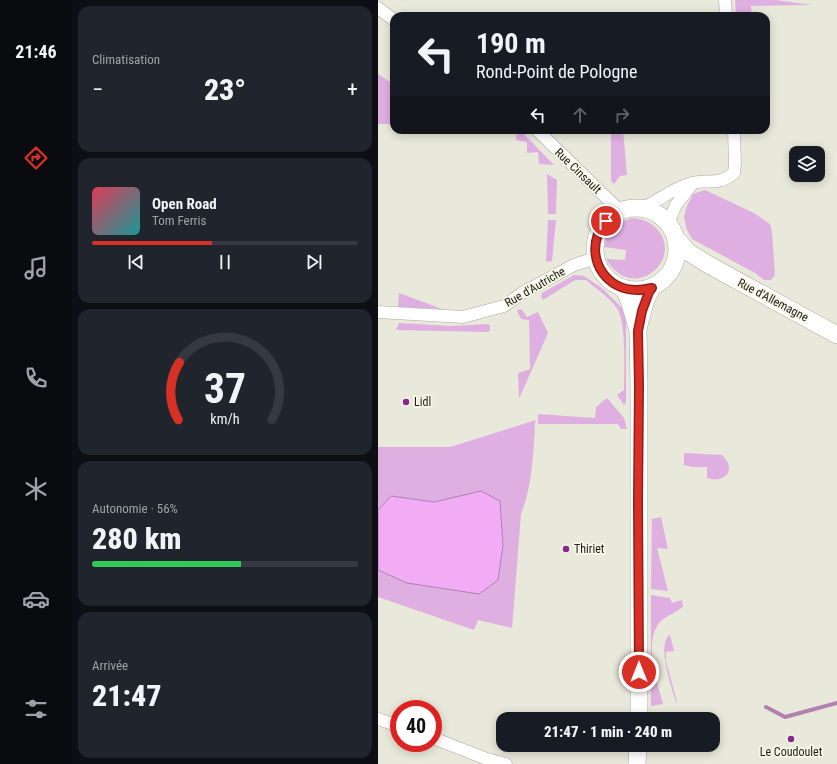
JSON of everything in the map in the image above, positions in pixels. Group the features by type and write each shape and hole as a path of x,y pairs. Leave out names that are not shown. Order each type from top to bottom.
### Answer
{"street":[{"path":"725,0 726,12"},
{"path":"378,8 390,17"},
{"name":"Rue Cinsault","path":"541,134 620,211"},
{"path":"642,208 657,214 668,223 676,238 677,252 674,268 659,284 652,288 637,290 624,289 608,280 602,273 595,258 595,244 598,232 606,221 620,211 631,208 642,208 652,204 671,192 692,183 718,182 734,173 734,134"},
{"path":"668,223 676,205 692,183"},
{"name":"Rue d'Allemagne","path":"676,238 688,252 709,265 837,335"},
{"name":"Rue d'Autriche","path":"378,312 464,317 504,306 522,292 574,265 595,258"},
{"path":"674,268 709,265"},
{"path":"638,712 638,331 642,311 652,288"},
{"path":"624,289 638,331"},
{"path":"378,719 390,723"},
{"path":"442,742 487,759 506,764"},
{"path":"637,764 638,752"}],"shaded area":[{"path":"735,0 776,0 812,5 751,6 752,12 736,12"},
{"path":"378,74 390,82 390,124 378,124"},
{"path":"517,134 524,134 554,165 539,164 538,152 527,153 527,142 516,140"},
{"path":"611,134 623,134 627,175 620,176 614,184 611,181"},
{"path":"547,174 557,180 556,214 548,214"},
{"path":"705,190 754,213 770,224 772,232 775,275 771,280 764,280 755,273 692,239 686,228 684,216 693,194"},
{"path":"633,218 645,221 655,227 663,239 665,251 661,263 653,272 642,277 630,278 617,272 606,259 625,260 626,250 604,247 610,232 617,225"},
{"path":"548,220 556,220 552,261 546,262"},
{"path":"574,275 584,276 602,288 623,309 626,322 626,402 624,405 617,395 624,390 624,359 622,323 620,314 616,307 606,296 586,280 575,280 543,300 541,296 542,293"},
{"path":"399,293 442,309 398,307"},
{"path":"519,309 522,310 527,317 538,312 548,333 519,399 518,373 530,369 529,320 521,319 517,311"},
{"path":"399,323 451,326 488,324 490,326 490,330 488,332 396,330"},
{"path":"607,398 624,418 627,429 621,429 618,424 538,424 538,414 595,418 596,407"},
{"path":"536,420 534,427 534,450 530,482 521,514 512,628 478,620 474,630 378,597 378,447 450,447"},
{"path":"684,453 722,455 729,465 729,470 724,477 719,479 707,478 707,467 693,467 684,465"},
{"path":"481,491 500,501 503,545 498,580 479,594 407,583 378,570 378,510 391,496 434,502"},
{"path":"661,517 668,549 657,548 668,591 651,589 652,519"},
{"path":"651,595 670,598 672,603 682,600 683,606 660,622 655,630 652,640 653,662 663,704 651,706"},
{"path":"670,635 674,651 666,652 666,661 677,702 666,667 664,647 666,640"}],"waterway":[{"path":"766,707 785,717 837,703"}],"place":[{"name":"Lidl","path":"406,402"},
{"name":"Thiriet","path":"566,549"},
{"name":"Le Coudoulet","path":"791,739"}],"route":[{"path":"606,221 598,232 595,244 595,258 602,273 616,286 624,289 642,290 652,288 642,311 638,331 639,672"}]}
